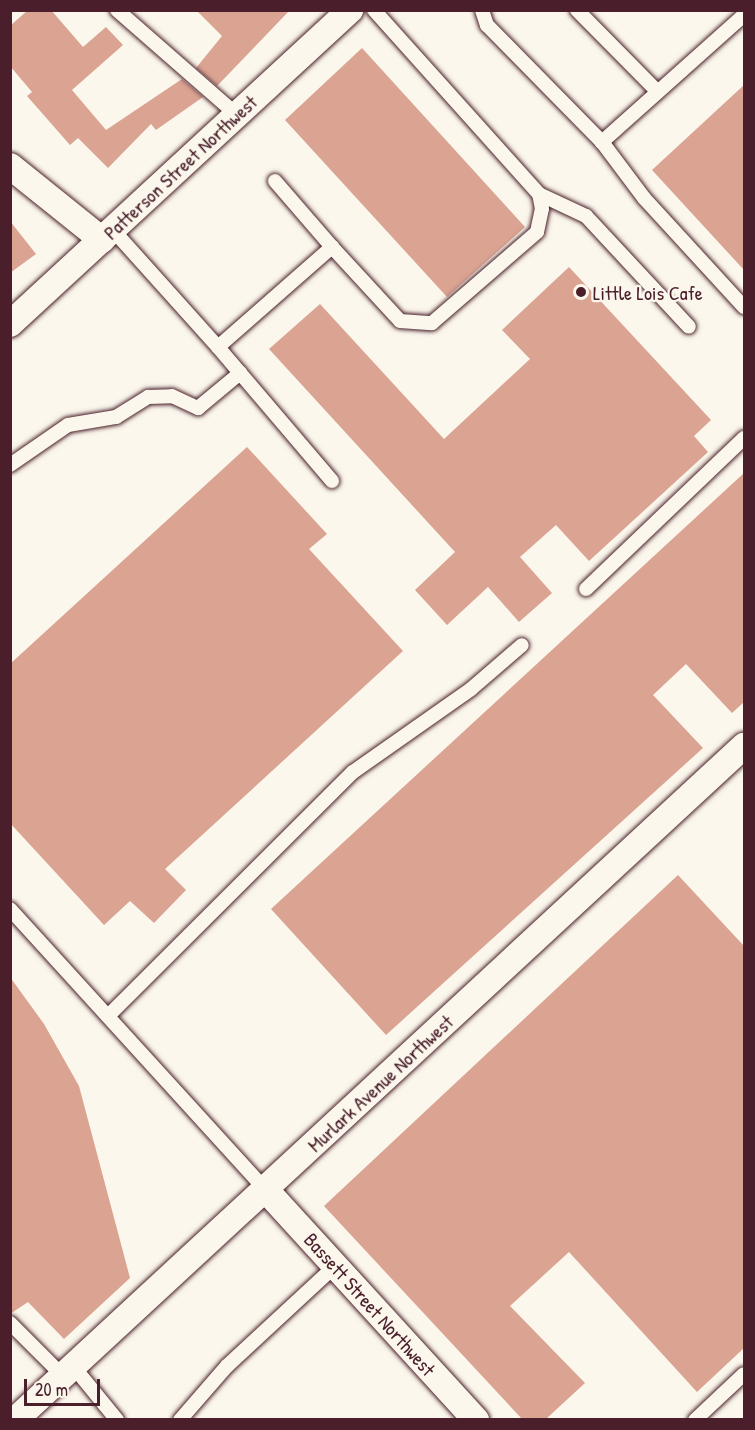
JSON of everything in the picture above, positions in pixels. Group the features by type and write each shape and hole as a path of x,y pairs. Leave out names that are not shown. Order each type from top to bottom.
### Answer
{"street":[{"name":"Patterson Street Northwest","path":"10,324 350,10"},
{"path":"10,166 107,235"},
{"name":"Murlark Avenue Northwest","path":"23,1417 68,1370 744,746"},
{"name":"Bassett Street Northwest","path":"265,1188 476,1419"}],"lane":[{"path":"117,10 237,115"},
{"path":"374,10 539,194 586,216 689,327"},
{"path":"482,10 487,26 602,141 644,198 744,307"},
{"path":"577,10 657,91"},
{"path":"602,141 744,15"},
{"path":"275,181 400,321 432,322 537,232 542,209 539,194"},
{"path":"107,235 218,346 332,481"},
{"path":"218,346 332,247"},
{"path":"10,465 68,425 116,417 148,397 171,396 198,408 240,373"},
{"path":"585,589 744,438"},
{"path":"108,1016 353,772 471,689 522,645"},
{"path":"10,909 265,1188"},
{"path":"180,1419 227,1366 335,1266"},
{"path":"10,1323 68,1370 117,1419"},
{"path":"695,1419 744,1374"}],"building":[{"path":"28,10 51,10 83,47 106,27 123,45 72,90 106,130 182,79 203,97 156,130 151,124 108,168 78,138 70,145 27,96 32,92 10,66 10,26"},
{"path":"196,10 290,10 217,86 196,68 222,36"},
{"path":"362,48 525,227 447,297 285,120"},
{"path":"744,85 744,270 652,170"},
{"path":"10,221 36,254 10,273"},
{"path":"569,267 711,420 694,436 708,452 589,561 556,525 520,557 552,593 519,622 488,587 447,625 415,590 455,552 269,349 320,304 444,439 530,359 502,330"},
{"path":"247,447 327,534 309,549 403,651 165,869 186,890 154,923 130,901 104,925 10,823 10,664"},
{"path":"744,473 744,702 732,713 686,664 653,695 703,748 386,1035 271,909"},
{"path":"678,875 744,946 744,1348 697,1392 569,1252 510,1306 585,1383 546,1419 522,1419 324,1206"},
{"path":"10,977 44,1024 79,1086 130,1278 64,1339 28,1302 10,1314"}],"place":[{"name":"Little Lois Cafe","path":"581,292"}]}
